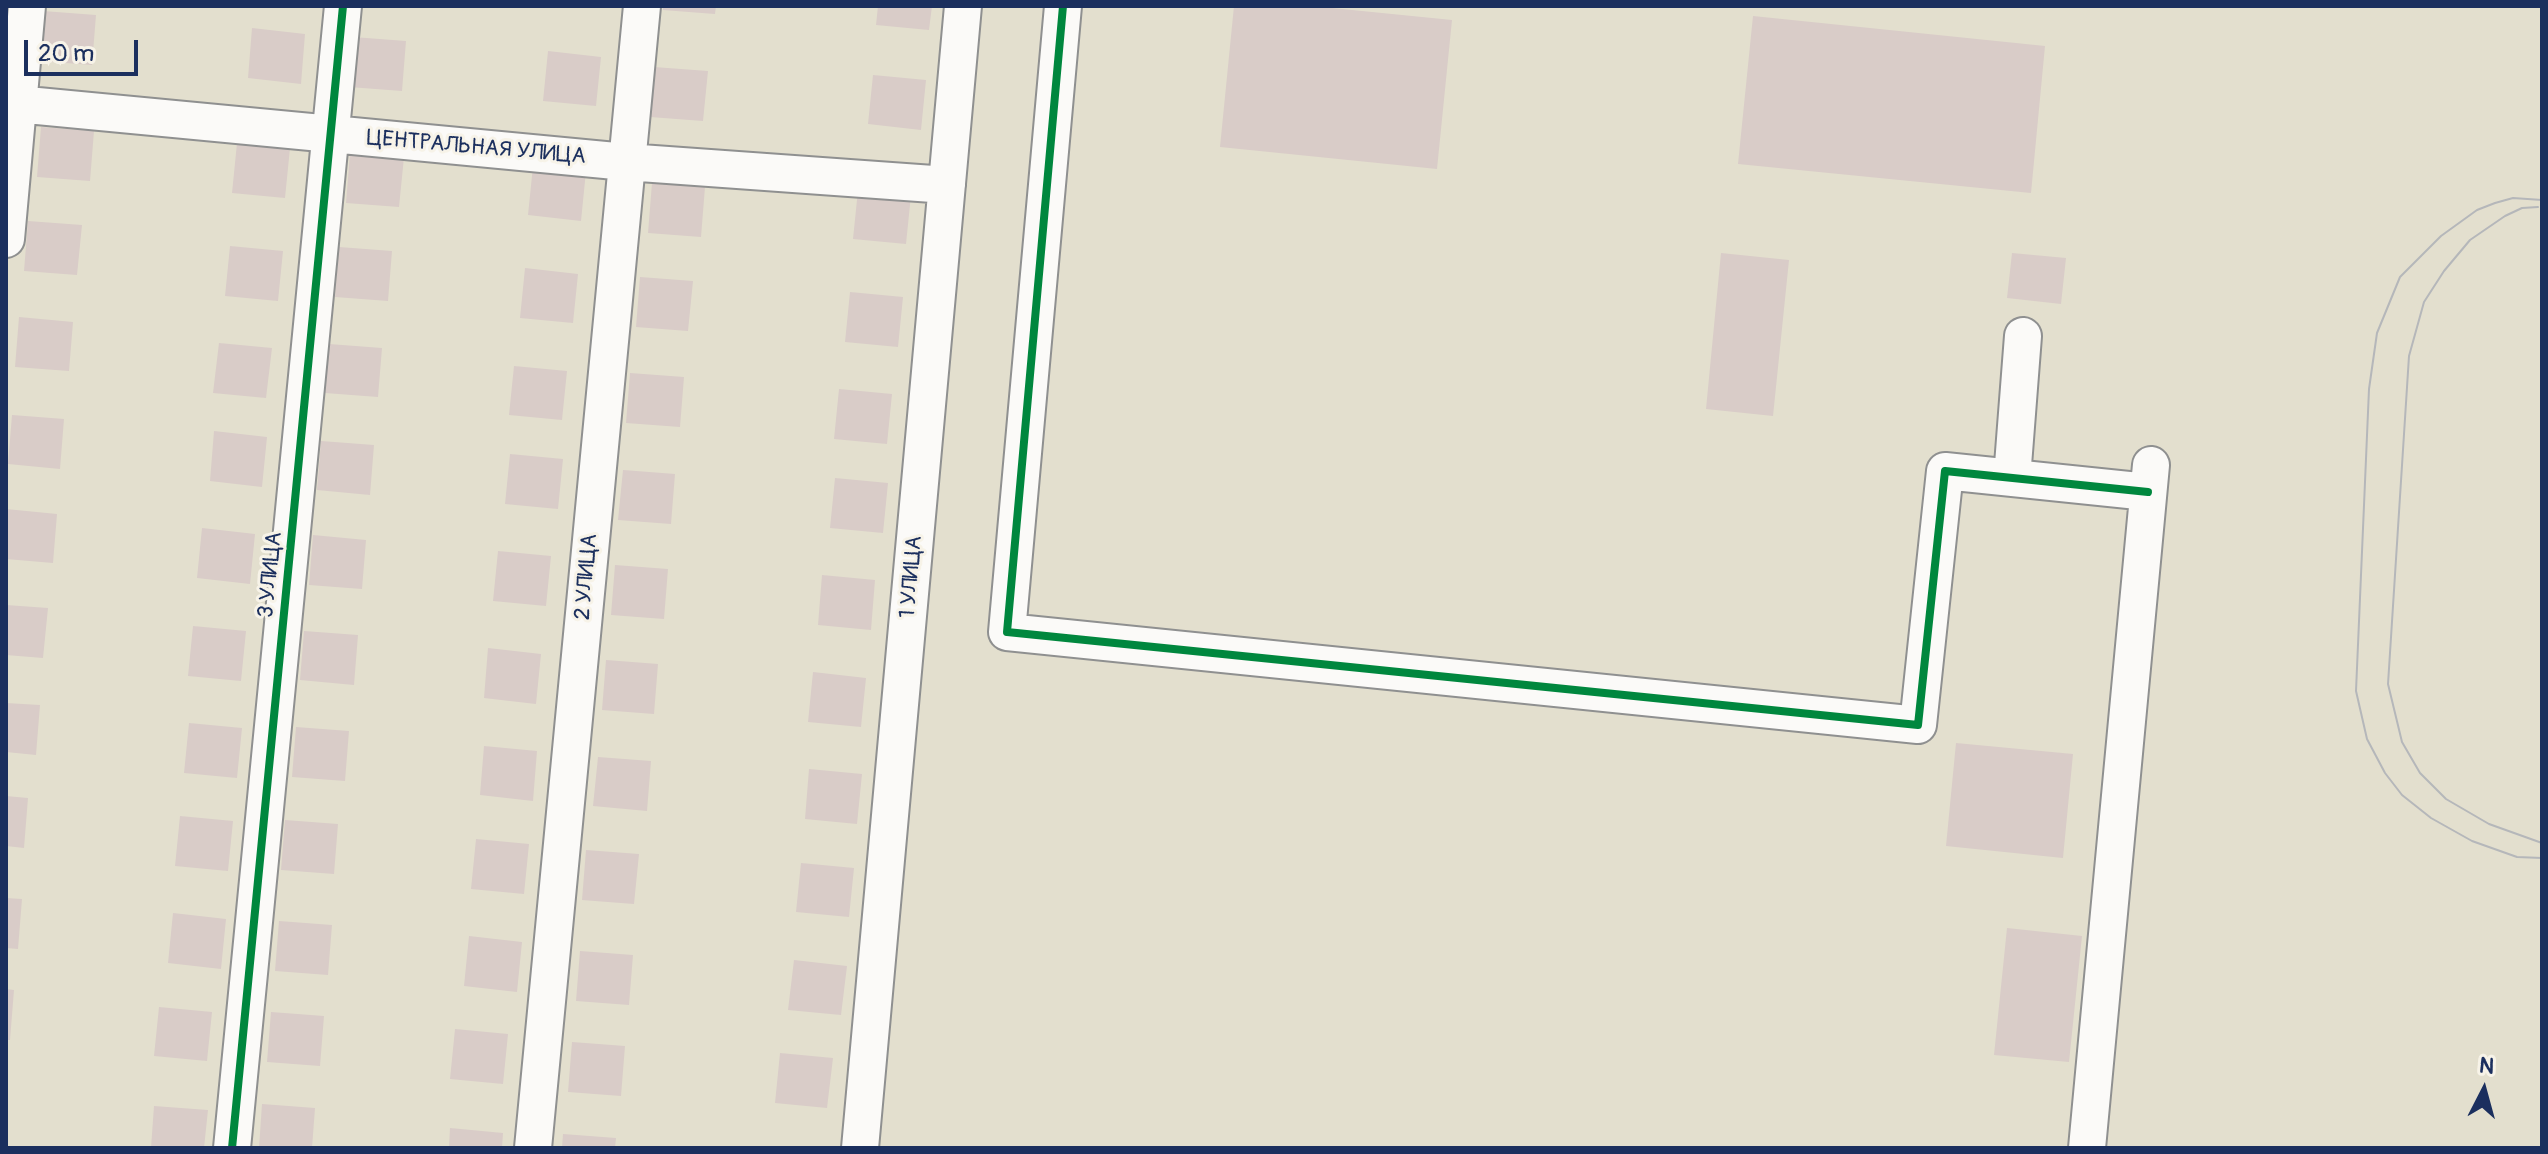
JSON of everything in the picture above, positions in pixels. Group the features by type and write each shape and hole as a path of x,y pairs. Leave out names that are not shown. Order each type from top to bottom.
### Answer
{"street":[{"path":"6,239 12,103 27,6"},
{"name":"3 УЛИЦА","path":"232,1148 343,6"},
{"name":"2 УЛИЦА","path":"533,1148 642,6"},
{"name":"1 УЛИЦА","path":"860,1148 963,6"},
{"path":"1063,6 1007,632 1918,725 1945,471 2012,478 2150,478 2087,1148"},
{"name":"ЦЕНТРАЛЬНАЯ УЛИЦА","path":"12,103 626,162 947,185"},
{"path":"2012,478 2023,336"}],"building":[{"path":"663,6 716,6 715,14 663,10"},
{"path":"878,6 932,6 929,30 876,25"},
{"path":"1234,6 1312,6 1452,20 1437,169 1220,147"},
{"path":"43,11 96,15 92,65 39,61"},
{"path":"1753,16 2045,46 2031,193 1738,164"},
{"path":"252,28 305,34 301,84 248,78"},
{"path":"353,37 406,41 402,91 349,87"},
{"path":"548,51 601,57 596,106 543,101"},
{"path":"654,67 708,71 703,121 650,117"},
{"path":"873,75 926,80 921,130 868,124"},
{"path":"41,127 94,131 90,181 37,177"},
{"path":"237,143 290,148 285,198 232,193"},
{"path":"350,153 404,157 399,207 346,203"},
{"path":"533,166 586,171 581,221 528,215"},
{"path":"652,183 705,187 701,237 648,233"},
{"path":"858,190 911,195 906,244 853,239"},
{"path":"28,221 82,225 77,275 24,271"},
{"path":"230,246 283,251 278,301 225,296"},
{"path":"339,247 392,251 388,301 335,297"},
{"path":"1721,253 1789,260 1773,416 1706,409"},
{"path":"2012,253 2066,258 2061,304 2007,298"},
{"path":"525,268 578,274 573,323 520,318"},
{"path":"640,277 693,281 688,331 636,327"},
{"path":"850,292 903,297 898,347 845,342"},
{"path":"19,317 73,322 69,371 15,367"},
{"path":"219,343 272,348 266,398 213,393"},
{"path":"329,344 382,348 378,397 325,393"},
{"path":"514,366 567,371 562,420 509,415"},
{"path":"630,373 684,377 680,427 626,423"},
{"path":"839,389 892,394 887,444 834,439"},
{"path":"12,415 64,419 60,469 8,464"},
{"path":"214,431 267,437 262,487 210,481"},
{"path":"321,441 374,445 370,495 317,490"},
{"path":"510,454 563,459 558,509 505,504"},
{"path":"623,470 675,474 671,524 618,520"},
{"path":"835,478 888,483 883,533 830,528"},
{"path":"6,509 57,514 53,563 6,559"},
{"path":"202,528 255,534 250,584 197,578"},
{"path":"313,535 366,540 362,589 309,585"},
{"path":"498,551 551,556 546,606 493,601"},
{"path":"615,565 668,569 664,619 611,615"},
{"path":"822,575 875,580 871,630 818,625"},
{"path":"6,605 48,608 43,658 6,655"},
{"path":"193,626 246,631 241,681 188,676"},
{"path":"304,631 358,635 354,685 300,680"},
{"path":"488,648 541,654 536,704 484,698"},
{"path":"606,660 658,664 654,714 602,710"},
{"path":"813,672 866,678 861,727 808,722"},
{"path":"6,703 40,705 36,755 6,752"},
{"path":"189,723 242,728 237,778 184,773"},
{"path":"296,727 349,731 345,781 292,777"},
{"path":"1956,743 2073,754 2063,858 1946,846"},
{"path":"484,746 537,751 533,801 480,795"},
{"path":"598,757 651,761 647,811 593,806"},
{"path":"809,769 862,774 857,824 805,819"},
{"path":"6,796 28,798 24,848 6,846"},
{"path":"180,816 233,821 228,871 175,866"},
{"path":"285,820 338,824 334,874 281,870"},
{"path":"476,839 529,844 524,894 471,889"},
{"path":"586,850 639,854 634,904 582,900"},
{"path":"801,863 854,868 849,917 796,912"},
{"path":"6,898 22,899 18,949 6,948"},
{"path":"173,913 226,919 221,969 168,963"},
{"path":"279,921 332,925 328,975 275,971"},
{"path":"2007,928 2082,936 2069,1062 1994,1055"},
{"path":"469,936 522,942 517,992 464,986"},
{"path":"580,951 633,955 629,1005 576,1001"},
{"path":"794,960 847,966 841,1015 788,1010"},
{"path":"6,989 14,990 10,1040 6,1040"},
{"path":"159,1007 212,1012 207,1061 154,1056"},
{"path":"271,1012 324,1016 320,1066 267,1062"},
{"path":"455,1029 508,1034 503,1084 450,1079"},
{"path":"572,1042 625,1046 621,1096 568,1092"},
{"path":"780,1053 833,1058 827,1108 775,1103"},
{"path":"262,1104 315,1108 312,1148 259,1148"},
{"path":"154,1106 208,1110 204,1148 151,1148"},
{"path":"450,1128 503,1133 502,1148 449,1148"},
{"path":"563,1134 616,1138 615,1148 562,1148"}],"tram line":[{"path":"2542,200 2513,198 2495,203 2477,210 2441,236 2400,277 2377,333 2369,389 2356,691 2367,739 2385,773 2402,795 2431,818 2472,841 2517,857 2542,858"},
{"path":"2538,207 2522,208 2505,216 2470,240 2444,271 2424,302 2409,356 2388,684 2402,742 2420,773 2446,799 2489,824 2542,843"}],"cycle path":[{"path":"232,1148 343,6"},
{"path":"1063,6 1007,632 1918,725 1945,471 2148,492"}]}
